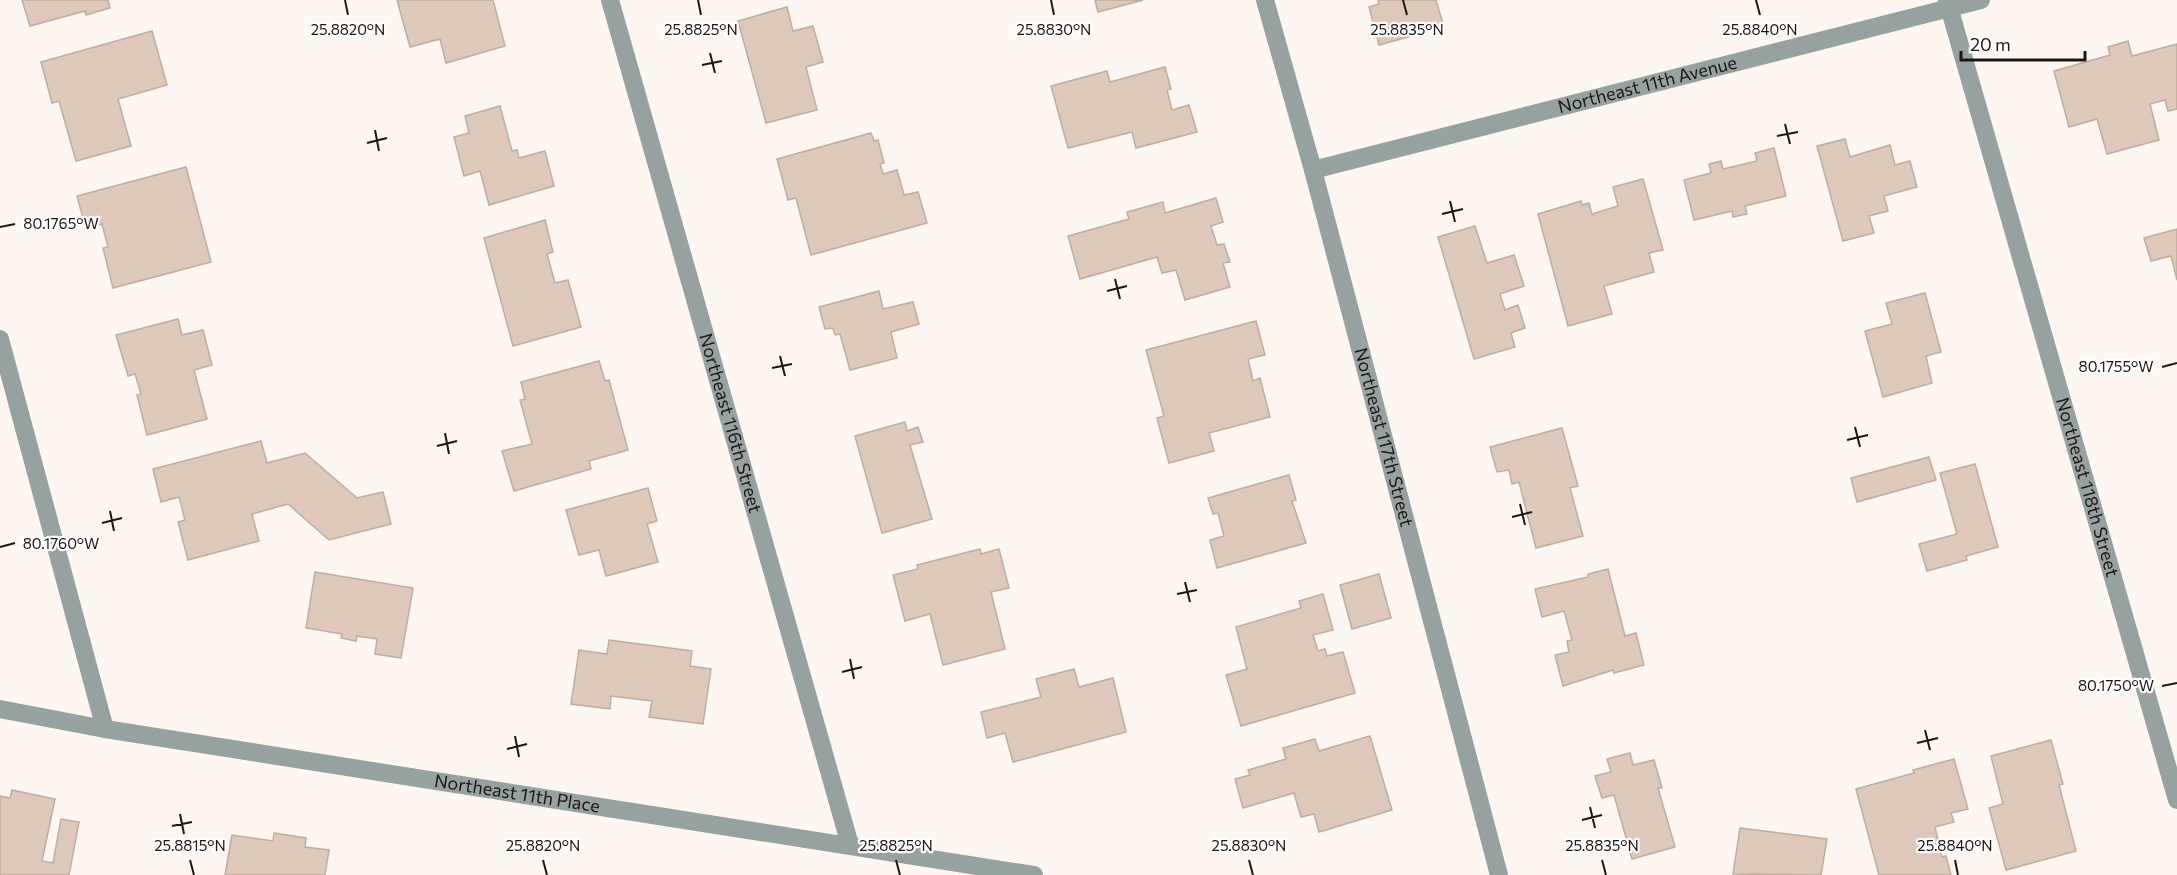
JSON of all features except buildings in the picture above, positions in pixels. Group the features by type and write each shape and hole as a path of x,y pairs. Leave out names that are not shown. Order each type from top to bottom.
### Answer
{"street":[{"name":"Northeast 116th Street","path":"610,0 850,845"},
{"name":"Northeast 117th Street","path":"1265,0 1313,170 1499,875"},
{"name":"Northeast 11th Avenue","path":"1313,170 1949,5 1981,0"},
{"name":"Northeast 118th Street","path":"1949,5 2177,801"},
{"path":"0,339 105,729"},
{"name":"Northeast 11th Place","path":"0,709 105,729 1034,875"}]}
